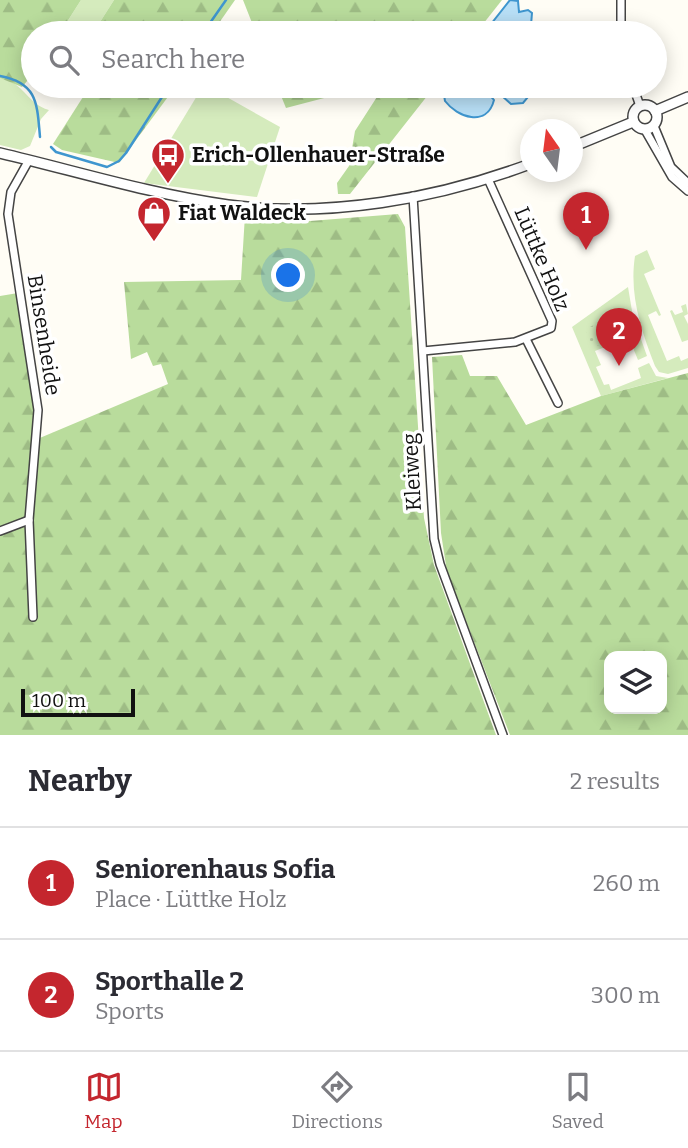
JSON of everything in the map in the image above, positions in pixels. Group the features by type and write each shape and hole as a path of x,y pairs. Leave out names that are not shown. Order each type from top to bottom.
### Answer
{"street":[{"path":"621,0 621,21"},
{"path":"656,111 688,97"},
{"path":"637,98 640,106"},
{"path":"647,105 656,111 657,119 649,128 638,128 633,122 632,114 640,106 647,105"},
{"path":"583,142 633,122"},
{"path":"649,128 671,167 688,183"},
{"path":"649,128 672,177 688,191"},
{"path":"0,153 137,187 230,205 273,208 334,208 413,196 488,179 520,168"},
{"name":"Binsenheide","path":"29,160 11,192 8,214 38,410 29,520 33,617"},
{"name":"Lüttke Holz","path":"423,351 496,345 526,339 551,328 552,321 488,179"},
{"name":"Kleiweg","path":"413,196 434,539 440,564 503,735"},
{"path":"526,339 558,403"},
{"path":"0,531 29,520"}],"green space":[{"path":"0,0 81,0 68,21 21,21 21,87 0,78"},
{"path":"81,0 114,0 101,21 68,21"},
{"path":"114,0 235,0 220,21 101,21"},
{"path":"243,0 502,0 485,21 251,21"},
{"path":"0,78 8,80 21,90 21,98 30,98 49,110 41,119 30,146 21,150 0,145"},
{"path":"82,98 167,98 119,163 62,150 53,144"},
{"path":"196,98 228,98 280,127 257,197 144,183"},
{"path":"282,98 324,98 286,108"},
{"path":"376,98 426,98 350,194 338,194 337,183 349,166 355,131"},
{"path":"398,214 405,227 424,518 434,565 496,735 0,735 0,296 18,293 35,401 35,440 168,384 161,364 153,366 147,352 131,359 124,282 241,280 245,215 310,221"},
{"path":"647,250 655,269 644,274 661,315 656,311 648,315 667,361 679,356 681,361 688,358 688,368 668,374 659,372 655,366 641,326 635,298 635,256"},
{"path":"628,287 633,317 647,356 638,360 631,343 626,345 627,350 623,351 615,343 595,351 601,365 596,367 604,385 609,384 611,390 641,378 638,368 649,363 656,376 668,378 601,396 572,327"},
{"path":"686,304 688,314 684,316 688,324 688,340 682,342 670,311 675,315 683,312 681,306"},
{"path":"610,315 615,318 621,334 593,348 585,329"},
{"path":"462,355 470,376 497,376 526,425 601,396 688,373 688,735 510,735 447,572 441,533 432,357"}],"water":[{"path":"510,0 518,1 519,12 528,10 532,13 531,21 493,21"},
{"path":"444,98 494,100 490,109 479,117 457,112"},
{"path":"504,98 527,98 523,103 511,104"}],"waterway":[{"path":"211,21 226,0"},
{"path":"0,76 21,83"},
{"path":"33,98 40,137"},
{"path":"51,147 56,152 107,167 119,161 126,153 161,98"}],"place":[{"name":"Erich-Ollenhauer-Straße","path":"168,185"},
{"name":"Fiat Waldeck","path":"154,243"},
{"name":"Seniorenhaus Sofia","path":"586,250"},
{"name":"Sporthalle 2","path":"619,366"}]}
